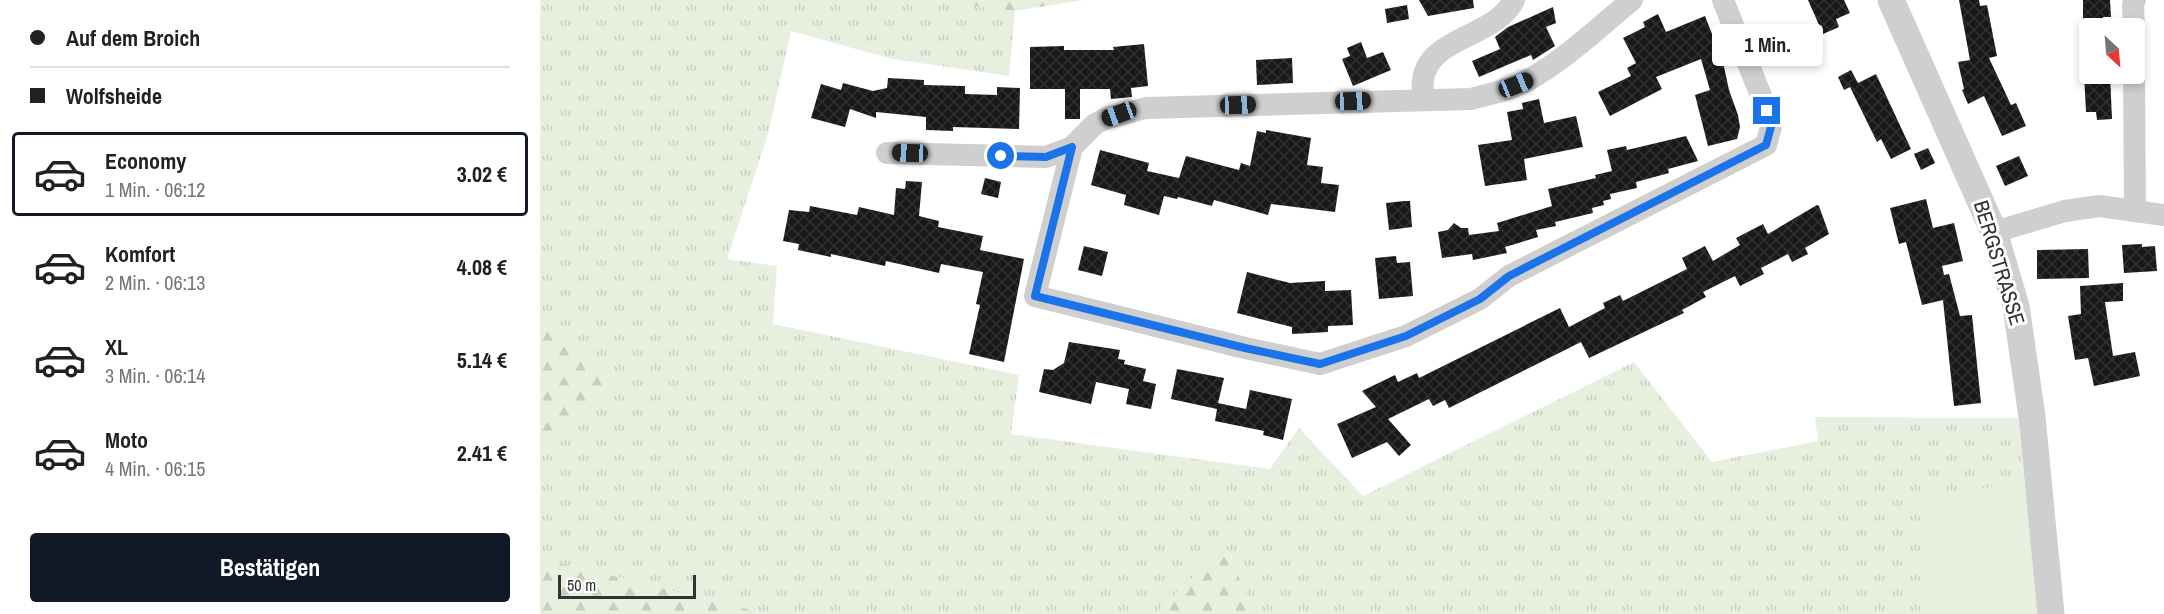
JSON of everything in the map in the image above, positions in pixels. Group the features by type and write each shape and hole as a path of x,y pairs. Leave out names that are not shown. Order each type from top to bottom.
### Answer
{"street":[{"path":"1423,99 1423,80 1428,65 1437,52 1493,23 1514,0"},
{"path":"887,153 1046,157 1072,147 1095,124 1119,114 1146,108 1470,99 1505,90 1528,80 1561,58 1632,0"},
{"path":"1072,147 1035,296 1245,348 1320,364 1406,336 1480,299 1509,276 1766,145 1771,127 1767,111 1724,0"},
{"name":"BERGSTRASSE","path":"1891,0 1994,232 2016,306 2025,358 2050,614"},
{"path":"2134,18 2135,0"},
{"path":"2134,84 2135,210"},
{"path":"1994,232 2065,211 2099,206 2164,215"}],"green space":[{"path":"540,0 931,0 1015,11 1009,76 892,59 791,31 768,134 727,259 777,266 773,324 1019,375 1011,434 1270,469 1299,428 1363,496 1634,362 1712,462 1818,441 1815,417 2018,418 2038,614 1254,614 1226,546 1155,614 767,614 540,558 540,453 613,379 540,320"},
{"path":"931,0 1084,0 1015,11"},
{"path":"540,320 613,379 540,453"},
{"path":"2025,483 2038,614 1931,614 1918,496"},
{"path":"1226,546 1254,614 1155,614"},
{"path":"540,558 767,614 540,614"}],"building":[{"path":"1419,0 1473,0 1474,8 1428,16"},
{"path":"1808,0 1844,0 1850,13 1836,19 1839,27 1823,34"},
{"path":"1959,0 1979,0 1980,6 1987,5 1997,56 1989,58 2011,105 2016,103 2026,126 2002,136 1984,96 1968,104 1962,90 1964,89 1958,62 1970,60"},
{"path":"2083,0 2110,0 2111,17 2083,18"},
{"path":"1407,5 1409,19 1387,23 1385,9"},
{"path":"1553,7 1556,23 1546,27 1555,46 1533,60 1531,55 1479,77 1472,61 1500,49 1495,37 1508,27"},
{"path":"1658,14 1666,32 1705,16 1723,62 1729,90 1738,115 1740,127 1737,139 1708,146 1695,95 1710,90 1701,59 1656,77 1662,89 1610,116 1598,92 1631,76 1627,68 1636,63 1623,38 1645,27 1643,22"},
{"path":"1361,42 1367,58 1383,52 1391,70 1353,86 1342,59 1350,56 1347,48"},
{"path":"1144,44 1148,86 1131,88 1132,97 1111,99 1110,89 1080,89 1080,119 1065,119 1065,89 1030,89 1030,47 1064,46 1064,50 1114,50 1113,47"},
{"path":"1292,58 1293,83 1257,85 1256,60"},
{"path":"1851,70 1858,83 1876,74 1911,149 1891,159 1881,139 1877,142 1850,87 1844,90 1838,77"},
{"path":"888,78 924,80 924,85 965,86 965,94 997,95 997,87 1020,88 1019,129 953,127 953,131 926,130 926,117 876,112 876,118 850,109 845,127 811,118 821,84 841,90 843,83 873,91 887,88"},
{"path":"2085,84 2110,84 2112,119 2097,120 2096,112 2086,112"},
{"path":"1539,99 1544,123 1576,116 1583,147 1524,159 1527,180 1485,186 1478,145 1512,140 1507,112 1523,109 1522,103"},
{"path":"1266,130 1311,138 1307,165 1323,167 1321,183 1339,185 1335,212 1271,204 1268,215 1214,200 1212,206 1178,197 1177,199 1164,196 1159,215 1124,205 1126,195 1091,185 1100,150 1149,163 1147,171 1179,178 1186,156 1239,170 1241,163 1250,166 1257,131 1266,133"},
{"path":"1686,136 1698,161 1668,169 1669,173 1636,182 1637,188 1610,194 1611,199 1603,201 1604,205 1592,208 1593,213 1555,222 1556,226 1536,230 1538,237 1505,247 1507,253 1473,260 1472,254 1442,258 1438,232 1448,230 1454,223 1461,228 1468,228 1469,235 1499,231 1497,223 1552,206 1548,189 1596,178 1595,175 1612,171 1607,150 1626,146 1627,150"},
{"path":"1928,148 1935,163 1921,170 1914,154"},
{"path":"2019,156 2028,176 2005,186 1996,166"},
{"path":"985,178 1001,182 998,198 981,194"},
{"path":"906,181 922,182 919,216 939,221 938,227 983,236 980,250 1024,259 1004,362 969,354 980,305 976,304 983,272 941,264 939,273 886,261 885,266 831,254 831,257 798,250 799,244 783,241 789,210 809,212 810,206 857,215 859,207 894,215 896,188 905,189"},
{"path":"1926,199 1933,228 1954,223 1963,261 1942,266 1944,275 1949,274 1960,316 1972,315 1981,403 1954,406 1943,300 1922,305 1906,242 1899,244 1890,208"},
{"path":"1410,201 1412,227 1389,230 1386,203"},
{"path":"1817,205 1829,234 1805,248 1808,254 1792,262 1788,254 1761,268 1764,274 1740,286 1735,276 1703,292 1706,297 1682,310 1684,313 1589,358 1581,342 1449,408 1445,400 1433,406 1429,399 1388,419 1411,445 1399,456 1387,442 1352,458 1337,424 1376,407 1362,391 1395,375 1398,382 1417,373 1419,378 1560,308 1569,327 1605,308 1603,303 1620,295 1623,301 1687,269 1682,258 1705,246 1713,261 1740,245 1736,238 1763,224 1768,234"},
{"path":"2142,244 2142,247 2155,246 2157,271 2124,273 2122,245"},
{"path":"1084,246 1108,252 1102,276 1078,270"},
{"path":"2088,249 2089,278 2037,279 2037,250"},
{"path":"1396,256 1397,263 1410,262 1413,296 1379,299 1375,258"},
{"path":"1247,272 1290,283 1325,281 1325,291 1351,290 1353,325 1328,326 1328,332 1292,334 1292,327 1237,313"},
{"path":"2123,283 2123,301 2105,302 2113,356 2135,352 2140,376 2094,386 2088,358 2075,360 2068,316 2081,314 2080,286"},
{"path":"1069,342 1120,350 1118,359 1125,360 1124,364 1146,369 1143,381 1156,384 1151,409 1126,404 1129,389 1096,382 1091,404 1039,392 1044,369 1053,370 1064,363"},
{"path":"1177,369 1224,378 1218,403 1246,409 1250,390 1292,399 1283,440 1263,435 1264,431 1215,421 1217,409 1171,399"}],"route":[{"path":"1001,156 1046,157 1072,147 1035,296 1245,348 1320,364 1406,336 1480,299 1509,276 1766,145 1771,127 1767,111"}]}
